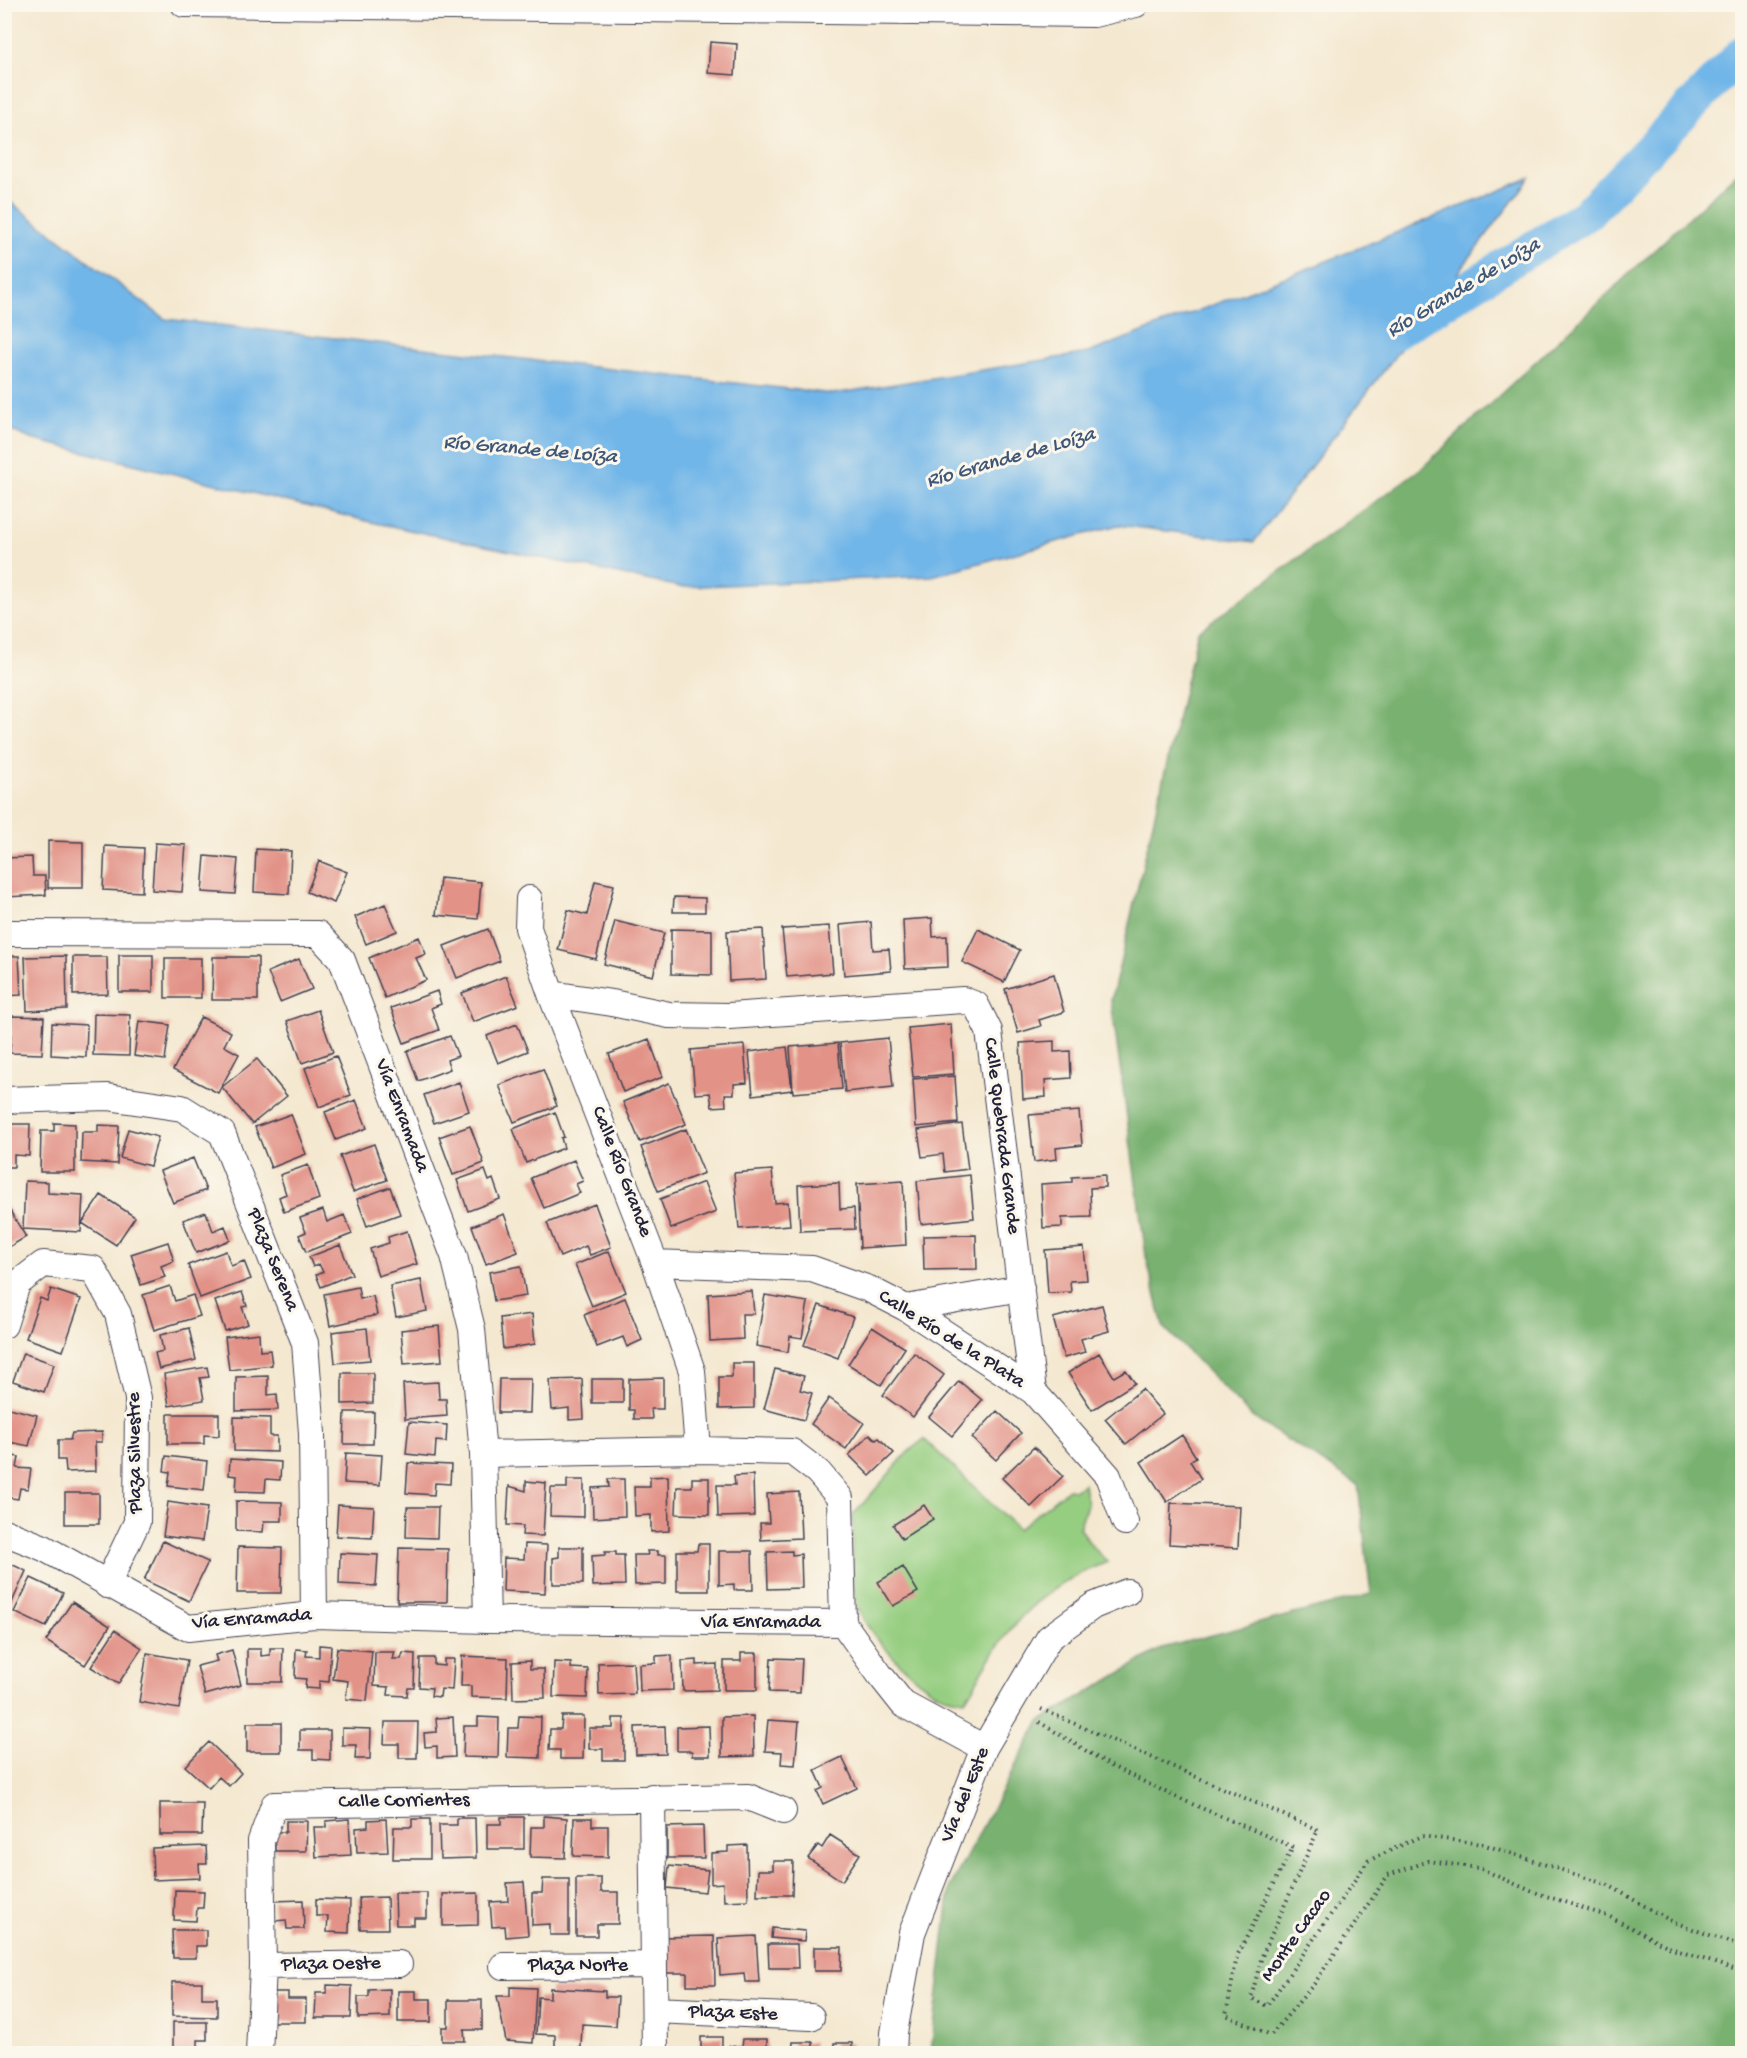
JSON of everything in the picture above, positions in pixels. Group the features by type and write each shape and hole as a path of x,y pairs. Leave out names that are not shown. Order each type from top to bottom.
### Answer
{"street":[{"path":"184,4 728,8 1094,14 1136,4"},
{"name":"Calle Río Grande","path":"529,899 528,928 551,994 656,1263 692,1371 698,1450"},
{"name":"Vía Enramada","path":"4,933 318,934 342,960 454,1256 472,1329 483,1454 487,1620"},
{"name":"Calle Quebrada Grande","path":"551,994 612,1003 669,1015 729,1016 963,1000 976,1005 989,1031 1033,1392"},
{"name":"Plaza Serena","path":"4,1101 108,1097 182,1108 222,1133 305,1343 312,1433 314,1615"},
{"name":"Calle Río de la Plata","path":"656,1263 812,1269 869,1289 906,1308 1033,1392"},
{"name":"Plaza Silvestre","path":"4,1324 17,1284 43,1264 93,1269 118,1314 138,1398 137,1522 107,1585"},
{"path":"906,1308 1021,1288"},
{"path":"1033,1392 1108,1476 1125,1522"},
{"path":"483,1454 698,1450 792,1452 818,1472 840,1498 843,1623"},
{"name":"Vía Enramada","path":"4,1532 44,1548 188,1628 314,1615 487,1620 843,1623 903,1704 984,1748"},
{"name":"Vía del Este","path":"893,2054 894,2033 912,1933 984,1748 1049,1638 1093,1606 1127,1592"},
{"path":"652,1797 655,2054"},
{"name":"Calle Corrientes","path":"259,2054 263,1966 261,1841 274,1805 748,1797 783,1811"},
{"name":"Plaza Oeste","path":"263,1966 399,1964"},
{"name":"Plaza Norte","path":"503,1966 653,1965"},
{"name":"Plaza Este","path":"655,2010 811,2017"}],"path":[{"name":"Monte Cacao","path":"1041,1708 1318,1830 1259,1967 1251,1998 1267,2006 1368,1862 1421,1836 1482,1844 1608,1885 1671,1921 1743,1947"},
{"path":"1039,1722 1112,1766 1178,1798 1293,1846 1237,1956 1226,2015 1271,2035 1314,1984 1388,1875 1429,1861 1479,1868 1531,1891 1610,1917 1673,1948 1743,1972"}],"green space":[{"path":"1742,168 1742,2053 931,2053 950,1887 1039,1722 1162,1648 1371,1594 1358,1485 1252,1417 1163,1326 1146,1256 1111,1001 1198,631 1423,467"},
{"path":"924,1439 1018,1529 1068,1489 1076,1490 1084,1483 1087,1505 1079,1528 1094,1549 1108,1562 1077,1575 1035,1603 997,1648 965,1700 945,1696 932,1690 907,1670 881,1644 863,1618 853,1585 853,1515 908,1452"}],"water":[{"path":"1530,178 1254,542 1118,525 932,576 680,587 371,522 31,439 5,428 5,198 165,319 833,394 1088,353 1317,265"}],"building":[{"path":"710,42 737,44 735,75 708,73"},
{"path":"48,841 83,842 83,888 48,888"},
{"path":"155,843 186,845 182,892 152,890"},
{"path":"105,846 144,848 142,892 103,890"},
{"path":"256,849 291,851 289,894 254,892"},
{"path":"205,856 238,859 235,894 202,892"},
{"path":"32,857 33,876 45,876 46,895 4,897 4,858"},
{"path":"319,861 347,872 334,903 307,892"},
{"path":"440,878 481,882 478,919 436,915"},
{"path":"595,881 614,885 596,959 558,950 568,910 587,915"},
{"path":"674,897 705,898 705,912 673,912"},
{"path":"385,904 397,931 366,944 355,917"},
{"path":"932,918 933,937 947,936 948,967 905,969 903,920"},
{"path":"615,921 664,933 653,976 604,964"},
{"path":"871,922 873,950 889,949 891,971 844,975 840,925"},
{"path":"829,926 833,973 787,977 782,929"},
{"path":"488,929 500,961 457,978 444,946"},
{"path":"671,929 712,930 712,975 671,974"},
{"path":"763,929 766,979 729,981 727,931"},
{"path":"978,929 1020,950 1004,982 962,962"},
{"path":"419,937 426,954 416,958 426,980 385,998 369,958"},
{"path":"119,955 153,955 153,992 119,992"},
{"path":"4,956 19,956 21,995 4,996"},
{"path":"66,956 67,1009 27,1011 25,957"},
{"path":"73,957 107,957 108,994 73,995"},
{"path":"213,957 258,957 258,1000 212,1000"},
{"path":"165,958 201,958 201,998 165,998"},
{"path":"299,959 312,989 280,1002 268,972"},
{"path":"1054,974 1064,1012 1039,1020 1041,1026 1018,1033 1005,989"},
{"path":"506,976 518,1005 473,1022 462,993"},
{"path":"437,991 441,1004 431,1008 439,1030 404,1043 391,1008"},
{"path":"318,1010 333,1052 302,1063 287,1021"},
{"path":"94,1014 130,1015 129,1056 93,1055"},
{"path":"12,1016 44,1017 42,1054 10,1053"},
{"path":"201,1017 231,1032 224,1046 239,1054 218,1093 173,1070"},
{"path":"139,1021 170,1025 165,1060 134,1056"},
{"path":"52,1023 87,1025 86,1057 51,1055"},
{"path":"517,1024 528,1051 498,1063 487,1036"},
{"path":"951,1024 954,1074 913,1077 908,1028"},
{"path":"450,1036 458,1056 447,1060 450,1069 418,1081 407,1051"},
{"path":"888,1038 893,1087 845,1092 840,1043"},
{"path":"649,1039 663,1077 623,1092 609,1054"},
{"path":"1054,1041 1054,1052 1070,1051 1071,1078 1045,1080 1046,1097 1023,1099 1020,1043"},
{"path":"838,1043 842,1089 793,1093 790,1047"},
{"path":"744,1045 747,1083 734,1084 734,1094 725,1094 726,1106 712,1107 710,1093 695,1094 691,1050"},
{"path":"787,1047 792,1090 753,1095 749,1052"},
{"path":"336,1056 351,1095 319,1107 305,1068"},
{"path":"257,1059 287,1096 252,1124 222,1087"},
{"path":"543,1069 557,1106 514,1122 499,1085"},
{"path":"955,1076 958,1123 916,1127 913,1079"},
{"path":"459,1082 469,1111 434,1123 424,1095"},
{"path":"669,1083 686,1124 640,1142 623,1102"},
{"path":"356,1100 367,1128 336,1140 325,1112"},
{"path":"1079,1111 1082,1145 1056,1148 1057,1159 1034,1162 1029,1115"},
{"path":"555,1112 564,1137 561,1138 564,1148 526,1163 513,1129"},
{"path":"291,1114 306,1154 271,1168 255,1127"},
{"path":"54,1123 75,1124 75,1172 40,1172 41,1131 54,1131"},
{"path":"5,1124 30,1124 29,1156 14,1155 14,1167 5,1167"},
{"path":"962,1124 968,1169 945,1172 943,1154 922,1157 918,1130"},
{"path":"98,1125 119,1126 117,1164 81,1162 82,1132 98,1132"},
{"path":"470,1126 484,1163 453,1175 439,1137"},
{"path":"128,1129 158,1137 150,1166 120,1158"},
{"path":"686,1129 704,1173 658,1191 641,1147"},
{"path":"374,1144 387,1180 353,1192 340,1156"},
{"path":"193,1158 206,1190 173,1203 160,1171"},
{"path":"574,1160 583,1181 576,1184 580,1193 544,1208 531,1178"},
{"path":"308,1165 319,1199 284,1212 279,1197 286,1194 280,1175"},
{"path":"485,1170 489,1181 493,1179 500,1199 468,1211 457,1180"},
{"path":"772,1170 775,1203 788,1202 790,1225 739,1229 734,1173"},
{"path":"970,1175 974,1218 921,1224 917,1181"},
{"path":"1105,1175 1105,1187 1090,1188 1091,1217 1062,1218 1062,1227 1043,1228 1041,1184 1072,1182 1072,1177"},
{"path":"25,1181 48,1182 48,1193 83,1195 81,1232 23,1229"},
{"path":"903,1181 906,1245 860,1248 857,1184"},
{"path":"704,1182 716,1212 671,1229 660,1199"},
{"path":"839,1183 840,1209 854,1208 855,1229 800,1231 798,1185"},
{"path":"390,1187 400,1214 367,1226 357,1199"},
{"path":"101,1195 135,1217 116,1245 82,1223"},
{"path":"4,1201 26,1237 4,1250"},
{"path":"595,1204 611,1247 590,1255 586,1246 560,1257 547,1223"},
{"path":"323,1210 327,1222 344,1215 352,1234 306,1252 299,1235 306,1232 300,1218"},
{"path":"206,1212 213,1231 225,1226 230,1240 196,1253 183,1220"},
{"path":"504,1214 518,1252 486,1264 472,1226"},
{"path":"407,1231 417,1264 378,1276 370,1249 389,1243 388,1237"},
{"path":"976,1235 977,1269 924,1270 923,1236"},
{"path":"168,1242 174,1261 161,1266 165,1277 141,1285 131,1254"},
{"path":"340,1245 352,1274 321,1287 316,1275 323,1272 319,1264 313,1267 309,1257"},
{"path":"1084,1247 1087,1280 1070,1281 1071,1292 1048,1293 1045,1250"},
{"path":"226,1251 231,1266 244,1261 251,1279 200,1298 188,1265"},
{"path":"609,1251 626,1292 592,1306 575,1265"},
{"path":"521,1266 526,1296 494,1301 489,1272"},
{"path":"421,1280 427,1311 396,1317 390,1286"},
{"path":"170,1286 175,1301 193,1295 200,1316 154,1330 143,1295"},
{"path":"358,1287 360,1299 373,1296 377,1315 330,1326 324,1294"},
{"path":"51,1289 81,1299 63,1351 26,1338 40,1298 47,1301"},
{"path":"752,1291 754,1314 742,1314 743,1339 710,1341 708,1294"},
{"path":"242,1292 247,1306 242,1307 248,1324 225,1331 215,1301"},
{"path":"765,1295 808,1302 802,1338 790,1336 788,1352 756,1346"},
{"path":"625,1298 642,1340 627,1347 623,1337 597,1347 584,1315"},
{"path":"819,1305 853,1317 838,1358 804,1345"},
{"path":"1102,1305 1109,1331 1081,1339 1085,1352 1064,1358 1053,1318"},
{"path":"532,1314 535,1344 503,1349 500,1318"},
{"path":"439,1326 442,1361 404,1364 401,1330"},
{"path":"872,1327 905,1348 881,1385 848,1364"},
{"path":"189,1328 196,1360 159,1369 155,1353 163,1351 160,1335"},
{"path":"367,1328 370,1360 335,1363 332,1332"},
{"path":"259,1333 260,1351 270,1350 272,1365 229,1370 225,1337"},
{"path":"23,1353 54,1364 44,1392 13,1381"},
{"path":"914,1353 944,1375 913,1417 883,1395"},
{"path":"1099,1353 1114,1377 1126,1370 1135,1383 1092,1410 1068,1373"},
{"path":"732,1363 754,1363 754,1408 719,1409 719,1377 732,1377"},
{"path":"207,1367 209,1377 200,1378 204,1400 169,1406 164,1374"},
{"path":"775,1369 804,1376 800,1390 812,1393 804,1420 764,1409"},
{"path":"342,1373 373,1373 373,1403 342,1404"},
{"path":"268,1376 268,1395 277,1394 278,1410 236,1411 236,1377"},
{"path":"663,1378 663,1409 651,1409 652,1419 634,1419 634,1410 629,1410 629,1379"},
{"path":"499,1379 531,1379 530,1413 498,1413"},
{"path":"582,1379 584,1419 569,1420 569,1408 552,1410 550,1380"},
{"path":"592,1379 623,1379 623,1403 592,1403"},
{"path":"959,1381 982,1400 952,1436 929,1417"},
{"path":"438,1382 439,1399 446,1399 447,1416 405,1419 403,1384"},
{"path":"1142,1389 1163,1414 1126,1444 1105,1419"},
{"path":"829,1398 864,1423 846,1449 811,1424"},
{"path":"5,1407 37,1415 29,1446 4,1441"},
{"path":"997,1411 1021,1433 996,1460 972,1438"},
{"path":"345,1412 374,1412 373,1444 344,1444"},
{"path":"168,1414 219,1414 219,1436 204,1435 204,1444 168,1444"},
{"path":"234,1417 270,1418 270,1436 277,1436 277,1452 234,1451"},
{"path":"409,1422 447,1425 446,1442 436,1441 435,1457 406,1454"},
{"path":"102,1432 102,1442 95,1442 96,1471 66,1472 65,1460 58,1460 58,1440 70,1440 72,1433"},
{"path":"870,1434 876,1440 879,1438 894,1453 870,1476 849,1455"},
{"path":"1182,1435 1196,1457 1190,1461 1201,1479 1167,1502 1141,1462"},
{"path":"1034,1447 1063,1476 1031,1507 1002,1478"},
{"path":"346,1453 382,1455 380,1485 344,1483"},
{"path":"4,1455 19,1457 17,1468 31,1469 28,1489 20,1488 18,1499 4,1497"},
{"path":"166,1456 207,1461 204,1490 168,1486 170,1472 164,1471"},
{"path":"230,1459 281,1462 280,1480 266,1479 265,1492 236,1491 237,1476 229,1475"},
{"path":"408,1463 451,1465 450,1484 435,1483 434,1495 406,1493"},
{"path":"753,1475 754,1516 718,1517 717,1485 735,1485 734,1476"},
{"path":"668,1476 669,1531 651,1532 651,1515 635,1516 634,1487 650,1487 650,1477"},
{"path":"692,1478 709,1478 709,1515 676,1514 677,1487 692,1487"},
{"path":"608,1479 624,1479 625,1516 593,1518 592,1488 609,1487"},
{"path":"567,1480 584,1480 584,1517 550,1516 551,1488 567,1488"},
{"path":"526,1481 546,1483 543,1536 522,1535 523,1526 507,1525 509,1486 526,1491"},
{"path":"799,1492 801,1538 761,1540 760,1523 769,1523 767,1494"},
{"path":"65,1493 99,1493 99,1524 65,1524"},
{"path":"236,1501 282,1502 282,1521 264,1521 263,1532 236,1531"},
{"path":"168,1502 207,1508 202,1541 163,1536"},
{"path":"1171,1503 1240,1506 1238,1548 1169,1544"},
{"path":"338,1505 374,1507 372,1538 336,1536"},
{"path":"924,1505 933,1519 902,1539 893,1525"},
{"path":"407,1507 438,1507 437,1538 406,1537"},
{"path":"163,1541 208,1562 189,1601 144,1580"},
{"path":"525,1544 547,1545 545,1593 503,1591 504,1558 524,1559"},
{"path":"698,1544 709,1544 709,1591 677,1591 677,1551 697,1551"},
{"path":"238,1547 282,1548 281,1593 237,1593"},
{"path":"559,1547 583,1547 583,1584 553,1584 553,1558 559,1557"},
{"path":"399,1548 448,1549 447,1602 397,1602"},
{"path":"647,1551 658,1551 658,1555 666,1555 666,1584 635,1585 634,1555 648,1555"},
{"path":"719,1551 752,1551 753,1590 734,1590 734,1584 719,1585"},
{"path":"792,1551 792,1555 801,1554 802,1588 768,1589 767,1552"},
{"path":"605,1552 624,1555 625,1585 593,1586 592,1556 605,1555"},
{"path":"340,1553 378,1555 376,1586 339,1584"},
{"path":"11,1564 26,1571 9,1609 4,1607 4,1572 7,1573"},
{"path":"903,1567 918,1592 893,1606 878,1582"},
{"path":"31,1578 63,1593 46,1627 14,1612"},
{"path":"72,1602 110,1626 85,1665 46,1641"},
{"path":"115,1630 142,1648 118,1684 91,1667"},
{"path":"319,1645 331,1646 329,1682 319,1681 319,1689 305,1688 306,1679 295,1678 296,1649 307,1650 306,1656 319,1657"},
{"path":"270,1648 283,1648 282,1682 247,1682 247,1649 261,1649 261,1656 270,1655"},
{"path":"337,1648 372,1651 367,1701 346,1699 348,1681 333,1679"},
{"path":"232,1650 241,1685 205,1695 197,1666 217,1661 215,1655"},
{"path":"375,1652 395,1652 393,1659 401,1659 403,1653 415,1654 414,1688 408,1688 407,1696 388,1695 389,1687 374,1686"},
{"path":"147,1653 187,1660 179,1709 139,1702"},
{"path":"741,1653 757,1653 757,1690 724,1690 724,1661 741,1661"},
{"path":"672,1655 673,1690 640,1691 639,1664 656,1663 656,1656"},
{"path":"462,1656 508,1658 507,1698 471,1697 471,1686 461,1686"},
{"path":"420,1658 434,1658 434,1665 444,1666 444,1659 454,1659 452,1690 441,1689 440,1697 431,1696 432,1688 419,1687"},
{"path":"771,1658 802,1659 800,1693 769,1692"},
{"path":"697,1660 697,1665 717,1664 717,1690 683,1691 682,1661"},
{"path":"530,1661 530,1669 544,1669 545,1698 513,1699 512,1662"},
{"path":"554,1662 571,1663 571,1668 588,1669 587,1698 553,1697"},
{"path":"633,1662 635,1694 599,1695 598,1663"},
{"path":"519,1716 541,1717 540,1758 507,1757 508,1728 518,1728"},
{"path":"562,1716 584,1716 583,1759 560,1759 560,1750 549,1750 550,1729 561,1729"},
{"path":"753,1716 754,1756 722,1757 722,1717"},
{"path":"453,1717 455,1757 437,1758 437,1746 425,1747 424,1733 437,1732 436,1718"},
{"path":"478,1717 499,1718 498,1758 463,1757 464,1726 478,1726"},
{"path":"613,1718 624,1718 624,1760 603,1760 603,1749 589,1749 589,1728 613,1728"},
{"path":"768,1720 799,1722 795,1765 781,1764 782,1752 765,1751"},
{"path":"385,1722 418,1722 417,1758 399,1758 399,1744 384,1744"},
{"path":"247,1723 281,1723 281,1752 247,1752"},
{"path":"665,1726 666,1754 636,1755 635,1727"},
{"path":"709,1726 710,1756 692,1756 692,1751 677,1751 677,1727"},
{"path":"342,1728 371,1729 370,1759 355,1759 356,1745 342,1745"},
{"path":"300,1730 330,1730 330,1760 313,1759 313,1750 300,1750"},
{"path":"209,1742 241,1773 229,1786 219,1777 209,1788 185,1766"},
{"path":"842,1757 857,1788 823,1804 817,1791 823,1788 815,1770"},
{"path":"160,1803 203,1803 202,1835 160,1835"},
{"path":"544,1816 567,1818 565,1858 530,1857 531,1827 544,1827"},
{"path":"501,1817 524,1817 524,1849 487,1849 487,1824 501,1824"},
{"path":"457,1818 475,1818 476,1858 440,1859 439,1825 457,1825"},
{"path":"574,1818 592,1818 592,1826 608,1826 608,1857 573,1856"},
{"path":"349,1819 351,1855 316,1857 314,1827 326,1827 326,1821"},
{"path":"386,1819 388,1852 357,1853 356,1828 368,1827 368,1820"},
{"path":"412,1819 430,1819 430,1859 393,1859 394,1827 412,1827"},
{"path":"286,1821 307,1821 306,1851 275,1851 275,1832 286,1832"},
{"path":"703,1826 704,1858 667,1858 667,1827"},
{"path":"830,1835 860,1854 842,1881 808,1858 818,1845 822,1848"},
{"path":"747,1845 748,1900 724,1901 723,1883 711,1884 711,1853 728,1852 728,1846"},
{"path":"206,1846 207,1864 199,1864 200,1878 153,1880 152,1848"},
{"path":"773,1861 793,1861 792,1895 757,1895 758,1870 773,1870"},
{"path":"669,1866 708,1870 705,1892 667,1888"},
{"path":"576,1878 601,1878 601,1892 618,1892 618,1924 597,1924 597,1936 576,1936"},
{"path":"543,1879 569,1879 569,1935 550,1935 550,1924 532,1925 532,1893 542,1893"},
{"path":"524,1882 528,1935 506,1937 505,1926 492,1927 490,1902 508,1901 507,1883"},
{"path":"175,1890 204,1891 203,1908 197,1908 196,1921 174,1920"},
{"path":"395,1893 427,1893 427,1918 414,1918 414,1925 396,1925"},
{"path":"478,1893 478,1925 443,1926 443,1894"},
{"path":"387,1897 388,1929 360,1929 359,1898"},
{"path":"316,1899 350,1900 349,1933 327,1932 328,1916 316,1916"},
{"path":"303,1900 304,1929 287,1929 286,1920 274,1921 273,1901"},
{"path":"772,1928 805,1931 804,1941 771,1938"},
{"path":"172,1930 206,1930 206,1946 196,1946 196,1958 173,1958"},
{"path":"714,1936 715,1985 687,1985 687,1973 662,1973 662,1937"},
{"path":"756,1936 759,1982 745,1982 744,1973 720,1975 718,1938"},
{"path":"768,1944 797,1944 798,1968 769,1968"},
{"path":"814,1947 842,1947 841,1971 814,1971"},
{"path":"172,1982 202,1982 202,1998 217,1998 217,2017 172,2016"},
{"path":"327,1985 352,1986 351,2018 315,2018 316,1993 327,1993"},
{"path":"510,1987 536,1988 533,2043 506,2041 497,1996 510,1996"},
{"path":"550,1988 605,1991 605,1997 618,1997 616,2026 582,2024 581,2048 555,2047 555,2035 536,2034 538,1997 550,1998"},
{"path":"390,1989 390,2017 358,2018 358,1997 369,1997 369,1990"},
{"path":"398,1991 416,1991 416,1999 431,1999 431,2022 398,2022"},
{"path":"272,1992 288,1992 288,1999 306,1999 306,2022 272,2022"},
{"path":"448,2000 482,2000 482,2030 464,2030 465,2041 442,2041 442,2027 448,2027"},
{"path":"173,2022 207,2022 207,2040 198,2040 198,2054 173,2054"},
{"path":"701,2037 722,2037 722,2054 683,2054 683,2050 701,2050"},
{"path":"743,2039 767,2039 767,2054 729,2054 729,2046 742,2047"},
{"path":"793,2042 813,2042 813,2054 792,2054"},
{"path":"834,2043 852,2043 852,2048 834,2048"},
{"path":"388,2048 418,2049 418,2054 388,2054"}],"waterway":[{"name":"Río Grande de Loíza","path":"1388,337 1586,215 1742,53"}]}
